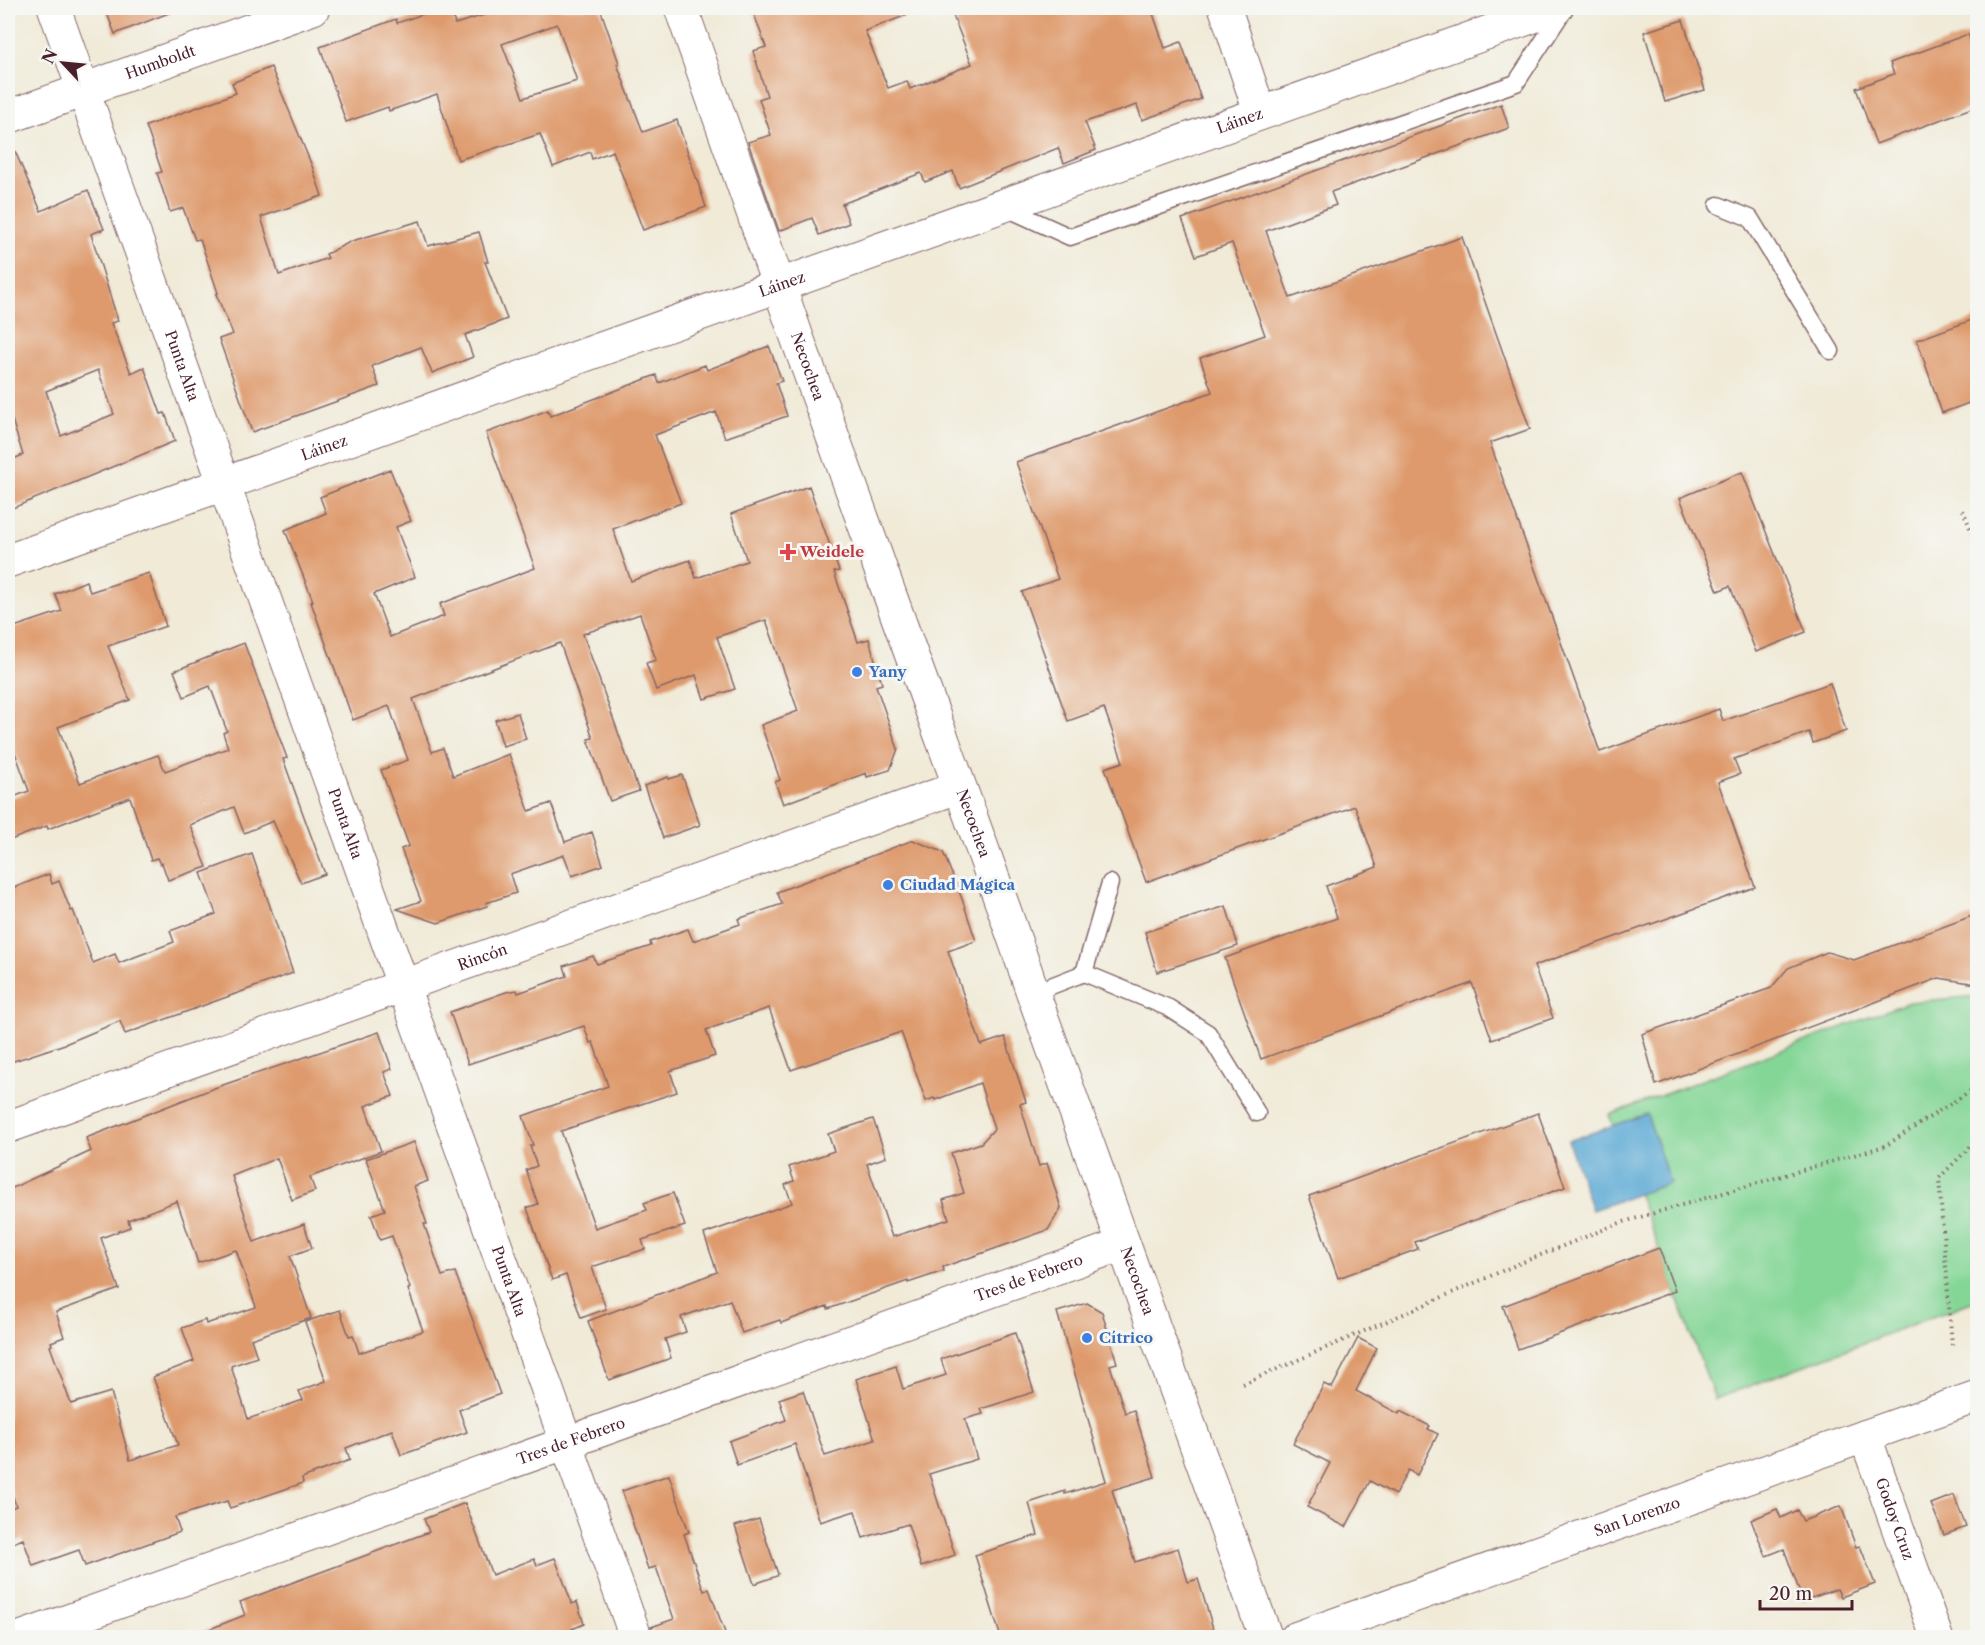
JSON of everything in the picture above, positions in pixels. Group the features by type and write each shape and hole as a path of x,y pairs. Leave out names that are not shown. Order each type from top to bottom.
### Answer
{"main road":[{"name":"Humboldt","path":"8,117 313,8"},
{"name":"Necochea","path":"681,8 777,285 999,891 1033,993 1266,1638"},
{"name":"Láinez","path":"8,561 1556,8"}],"street":[{"name":"Punta Alta","path":"54,8 636,1638"},
{"path":"1225,8 1260,113"},
{"name":"Rincón","path":"8,1127 959,787"},
{"name":"Tres de Febrero","path":"18,1638 1124,1244"},
{"name":"San Lorenzo","path":"1296,1638 1977,1396"},
{"name":"Godoy Cruz","path":"1865,1436 1937,1638"},
{"path":"8,1614 18,1638"}],"lane":[{"path":"1000,206 1070,237 1516,82 1566,8"},
{"path":"1718,205 1750,218 1831,351"},
{"path":"1084,973 1110,883"},
{"path":"1033,993 1084,973 1169,1008 1208,1033 1257,1113"}],"path":[{"path":"1963,510 1977,548"},
{"path":"1243,1384 1518,1264 1620,1223 1885,1146 1977,1086"},
{"path":"1952,1345 1940,1178 1977,1139"}],"green space":[{"path":"1977,996 1977,1300 1715,1399 1609,1115 1909,1002"}],"water":[{"path":"1647,1114 1670,1183 1592,1210 1568,1141"}],"building":[{"path":"105,8 179,8 179,9 115,34"},
{"path":"440,8 450,8 455,24 507,8 600,8 619,63 617,64 643,132 677,120 706,207 643,230 613,151 592,159 590,152 553,167 540,134 458,160 437,94 389,111 388,107 346,122 320,47 396,19 397,23","holes":["557,24 577,81 523,98 502,44"]},
{"path":"772,8 920,8 920,10 865,31 888,88 907,81 910,89 972,64 950,8 1151,8 1165,48 1181,42 1201,99 1142,120 1137,105 1085,122 1096,150 1064,163 1058,148 959,188 953,171 925,182 921,173 842,204 849,223 819,235 812,218 779,231 748,142 771,135 759,99 767,96 753,51 766,47 754,14"},
{"path":"1683,20 1705,90 1665,102 1644,32"},
{"path":"1968,34 1972,45 1977,43 1977,106 1876,144 1856,88 1894,74 1890,63"},
{"path":"271,67 322,196 261,217 279,275 328,258 326,254 352,241 420,221 428,246 479,232 488,262 485,262 507,319 465,335 473,357 432,373 421,347 372,366 379,386 252,432 219,339 233,334 216,294 218,293 200,239 195,240 183,208 170,212 157,173 162,172 146,126 236,93 232,83"},
{"path":"1501,104 1509,128 1331,192 1336,205 1266,231 1290,298 1462,237 1530,429 1490,443 1600,752 1719,709 1723,721 1830,683 1846,731 1813,743 1809,732 1734,759 1740,774 1718,782 1755,887 1534,966 1553,1018 1492,1040 1472,983 1261,1059 1225,958 1337,918 1326,886 1377,867 1355,806 1146,882 1105,768 1123,762 1104,708 1068,721 1022,592 1058,579 1016,462 1212,392 1200,358 1265,335 1232,243 1196,256 1182,219"},
{"path":"8,135 41,211 88,190 104,229 91,234 118,321 111,323 131,373 144,367 161,414 165,413 175,441 8,510 8,461 23,455 8,407","holes":["98,370 114,414 61,436 46,391"]},
{"path":"1977,318 1977,400 1942,413 1917,340"},
{"path":"769,346 782,381 776,383 787,416 725,438 716,412 655,435 681,503 613,529 631,581 690,560 696,578 747,561 731,514 809,486 839,571 834,572 858,642 869,639 882,684 876,686 898,749 890,770 867,777 866,773 783,804 775,782 780,780 761,725 798,711 766,620 717,637 735,689 704,699 696,675 656,690 646,663 656,660 640,614 583,634 639,791 610,801 588,739 593,738 560,643 413,699 432,752 443,748 453,776 509,754 529,811 551,803 565,842 592,832 603,865 572,876 564,855 510,874 516,893 438,923 397,909 421,901 401,849 409,846 381,770 408,760 389,706 353,720 311,602 313,601 285,530 326,513 320,497 390,469 411,521 396,527 415,577 374,594 390,637 444,616 440,604 535,568 486,433 548,410 550,416 656,375 659,383 705,365 707,370"},
{"path":"1742,472 1806,632 1756,652 1730,586 1718,591 1680,498"},
{"path":"149,573 166,626 108,646 130,700 58,727 80,783 158,755 165,771 228,748 223,733 227,731 210,686 184,697 174,671 244,643 287,758 283,759 325,874 301,883 273,821 244,833 234,807 190,825 207,867 168,880 162,863 160,864 157,858 151,860 130,797 48,829 47,826 8,841 8,799 29,791 12,744 15,743 8,721 8,629 62,611 55,594 86,581 90,592"},
{"path":"518,713 526,739 503,746 495,720"},
{"path":"682,775 700,825 663,838 644,786 668,777 669,779"},
{"path":"913,840 943,852 962,899 976,941 948,951 981,1045 1005,1037 1026,1102 1020,1104 1039,1166 1047,1163 1061,1208 1048,1230 943,1267 944,1271 828,1309 827,1306 781,1323 780,1320 742,1333 730,1300 681,1317 686,1332 665,1339 671,1358 609,1380 588,1321 717,1272 704,1234 792,1203 785,1185 794,1181 789,1167 834,1151 828,1134 873,1119 886,1157 867,1164 892,1237 949,1219 943,1200 964,1193 951,1153 981,1143 994,1129 980,1083 935,1100 934,1098 926,1101 901,1032 791,1070 769,1008 706,1030 715,1056 670,1071 677,1092 561,1131 595,1228 647,1210 644,1203 673,1193 685,1226 642,1240 645,1249 592,1267 606,1309 581,1318 566,1275 552,1280 527,1208 538,1204 526,1170 537,1166 530,1146 533,1145 523,1116 608,1086 593,1042 590,1043 584,1026 468,1064 450,1012 506,992 517,990 518,993 567,976 564,966 593,956 597,964 651,946 650,942 688,929 693,941 740,924 738,919 782,904 777,892"},
{"path":"252,854 293,973 125,1034 120,1021 65,1044 8,1063 8,890 49,874 52,884 59,881 71,911 73,910 93,963 115,954 119,963 174,942 170,931 216,914 201,873"},
{"path":"1226,906 1238,946 1157,972 1145,932"},
{"path":"1972,916 1977,931 1977,984 1939,978 1656,1085 1642,1034 1771,988 1788,968 1827,952 1854,960"},
{"path":"379,1032 392,1069 384,1072 393,1096 365,1106 381,1151 310,1177 315,1191 292,1200 277,1158 232,1176 254,1242 304,1224 312,1248 290,1256 311,1318 251,1339 257,1357 231,1366 248,1419 303,1400 299,1391 326,1381 305,1322 340,1310 349,1336 353,1335 359,1353 423,1331 392,1236 380,1240 371,1215 385,1210 366,1159 414,1142 428,1181 414,1186 427,1224 424,1224 442,1276 455,1272 500,1394 459,1410 467,1432 401,1455 392,1430 346,1448 350,1460 302,1478 303,1483 230,1508 227,1501 175,1517 180,1532 85,1566 79,1550 33,1566 23,1539 8,1545 8,1509 16,1506 8,1480 8,1190 91,1151 86,1138 217,1087","holes":["177,1201 198,1263 236,1250 256,1307 206,1324 205,1320 182,1328 194,1361 153,1377 178,1445 130,1460 111,1392 71,1404 50,1346 51,1342 64,1337 56,1312 119,1289 101,1238 130,1227 128,1220"]},
{"path":"1538,1113 1565,1187 1415,1242 1418,1249 1338,1278 1309,1196"},
{"path":"1659,1248 1675,1291 1518,1349 1503,1306"},
{"path":"1087,1303 1102,1312 1117,1363 1110,1365 1125,1413 1134,1410 1155,1477 1112,1490 1135,1562 1178,1548 1188,1582 1198,1579 1216,1638 1001,1638 975,1555 1038,1535 1029,1503 1106,1481 1057,1312"},
{"path":"1015,1333 1034,1392 981,1409 983,1414 965,1419 977,1459 929,1474 955,1555 921,1567 908,1524 863,1538 855,1511 820,1522 795,1444 737,1465 729,1441 786,1420 779,1399 803,1391 825,1456 875,1440 856,1379 896,1366 903,1389 946,1375 941,1359"},
{"path":"1358,1338 1377,1348 1356,1391 1399,1414 1400,1411 1430,1426 1428,1429 1438,1434 1417,1475 1408,1470 1395,1495 1370,1481 1346,1527 1307,1507 1330,1463 1293,1444 1324,1384 1332,1388"},
{"path":"669,1475 689,1532 684,1534 704,1591 709,1589 727,1638 653,1638 651,1627 674,1619 656,1567 648,1569 622,1491"},
{"path":"1954,1495 1966,1527 1944,1535 1931,1504"},
{"path":"465,1503 492,1575 534,1559 537,1565 555,1558 572,1604 577,1602 584,1624 572,1629 575,1638 193,1638 192,1636 245,1615 240,1602 429,1532 424,1519"},
{"path":"1841,1506 1856,1547 1860,1546 1875,1584 1841,1597 1837,1589 1803,1601 1784,1549 1766,1556 1751,1520 1777,1509 1781,1518 1797,1510 1803,1521"},
{"path":"759,1519 778,1574 754,1584 735,1526"}],"place":[{"name":"Weidele","path":"788,552"},
{"name":"Yany","path":"857,672"},
{"name":"Ciudad Mágica","path":"888,885"},
{"name":"Cítrico","path":"1087,1338"}]}
